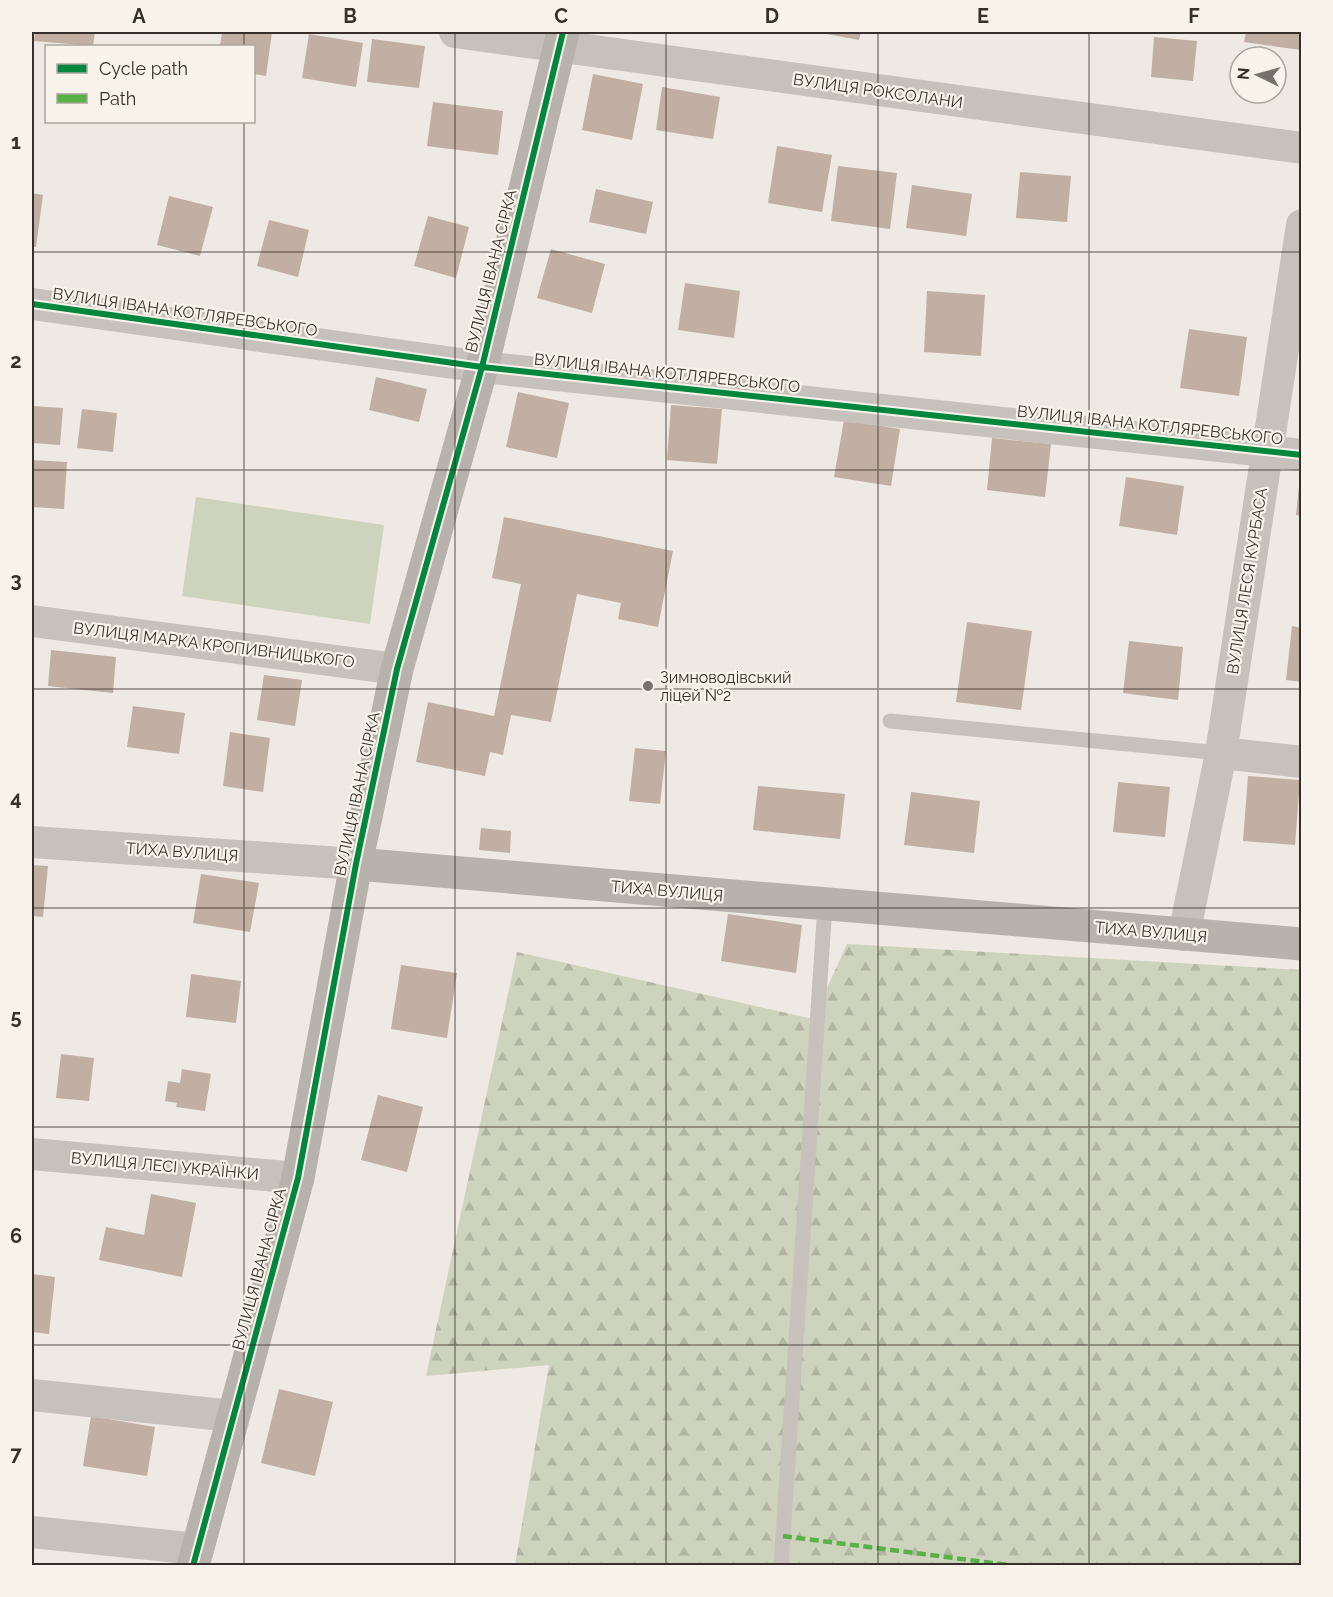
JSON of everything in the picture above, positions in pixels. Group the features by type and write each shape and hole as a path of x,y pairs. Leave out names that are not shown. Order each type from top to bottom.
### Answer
{"street":[{"name":"ВУЛИЦЯ РОКСОЛАНИ","path":"455,32 562,39 1302,148"},
{"name":"ВУЛИЦЯ ІВАНА СІРКА","path":"196,1557 298,1178 356,864 397,669 482,367 562,39"},
{"name":"ВУЛИЦЯ ЛЕСЯ КУРБАСА","path":"1184,935 1221,753 1302,225"},
{"name":"ВУЛИЦЯ ІВАНА КОТЛЯРЕВСЬКОГО","path":"32,304 482,367 1302,455"},
{"name":"ВУЛИЦЯ МАРКА КРОПИВНИЦЬКОГО","path":"32,621 397,669"},
{"path":"1221,753 1302,762"},
{"name":"ТИХА ВУЛИЦЯ","path":"32,842 356,864 1302,944"},
{"name":"ВУЛИЦЯ ЛЕСІ УКРАЇНКИ","path":"32,1154 298,1178"},
{"path":"32,1395 233,1416"},
{"path":"32,1532 196,1557"}],"lane":[{"path":"890,721 1221,753"},
{"path":"781,1566 825,904"}],"green space":[{"path":"196,497 384,525 370,624 182,596"},
{"path":"847,944 1301,970 1301,1565 515,1565 549,1365 426,1376 517,952 813,1019"}],"building":[{"path":"35,32 95,32 93,45 34,41"},
{"path":"222,32 272,32 266,76 255,74 255,45 220,45"},
{"path":"821,32 861,32 859,40"},
{"path":"1246,32 1302,32 1301,50 1288,48 1288,45 1244,42"},
{"path":"309,34 363,43 356,87 302,78"},
{"path":"1154,37 1197,41 1193,81 1151,77"},
{"path":"372,39 425,46 419,88 367,82"},
{"path":"593,74 643,84 632,140 582,130"},
{"path":"662,87 720,97 713,139 656,130"},
{"path":"433,102 503,111 498,155 427,146"},
{"path":"777,146 832,155 822,212 768,203"},
{"path":"838,166 897,173 890,229 831,221"},
{"path":"1020,172 1071,176 1067,222 1016,218"},
{"path":"912,185 972,194 966,236 906,228"},
{"path":"596,189 653,202 646,234 589,222"},
{"path":"32,193 43,195 36,247 32,247"},
{"path":"169,196 213,207 200,256 157,245"},
{"path":"428,216 469,227 456,278 414,266"},
{"path":"269,220 309,230 298,277 257,266"},
{"path":"551,249 605,264 592,313 537,298"},
{"path":"685,283 740,291 734,338 678,330"},
{"path":"927,291 985,295 981,356 924,352"},
{"path":"1189,329 1247,337 1239,396 1180,388"},
{"path":"376,377 427,389 419,422 369,410"},
{"path":"518,392 569,403 557,458 506,447"},
{"path":"671,405 722,409 717,464 667,460"},
{"path":"32,406 63,408 60,445 32,443"},
{"path":"82,409 117,413 113,452 77,448"},
{"path":"844,420 900,429 891,486 834,477"},
{"path":"992,438 1051,444 1045,497 987,490"},
{"path":"32,460 67,462 64,509 32,507"},
{"path":"1300,476 1302,476 1302,516 1296,515"},
{"path":"1126,477 1184,486 1177,535 1119,526"},
{"path":"504,517 673,551 658,627 618,619 621,603 577,594 551,722 511,715 503,755 490,752 485,776 416,762 428,702 494,716 521,584 492,578"},
{"path":"967,622 1032,631 1021,710 956,702"},
{"path":"1292,626 1302,628 1302,682 1286,680"},
{"path":"1129,641 1183,647 1178,700 1123,693"},
{"path":"51,650 116,657 113,693 48,686"},
{"path":"264,675 302,680 295,726 257,720"},
{"path":"133,706 185,713 179,754 127,747"},
{"path":"230,732 270,738 263,792 223,786"},
{"path":"635,748 666,751 660,804 629,801"},
{"path":"1248,776 1300,780 1295,845 1243,841"},
{"path":"1118,782 1170,787 1165,837 1113,832"},
{"path":"758,786 845,794 840,839 753,830"},
{"path":"911,792 980,801 974,853 904,845"},
{"path":"481,828 511,831 510,853 479,850"},
{"path":"32,865 48,866 43,917 32,916"},
{"path":"201,874 259,883 250,932 193,923"},
{"path":"728,914 802,925 796,973 721,961"},
{"path":"401,965 457,973 447,1038 391,1029"},
{"path":"191,974 241,981 236,1023 186,1017"},
{"path":"61,1054 94,1058 89,1101 56,1098"},
{"path":"182,1069 211,1074 205,1111 176,1107 177,1103 165,1101 168,1081 180,1083"},
{"path":"378,1095 423,1107 407,1172 361,1160"},
{"path":"151,1194 196,1203 182,1277 99,1260 106,1227 144,1235"},
{"path":"32,1274 55,1277 49,1334 32,1332"},
{"path":"279,1389 333,1402 315,1476 261,1463"},
{"path":"91,1416 155,1427 147,1476 83,1466"}],"marked path":[{"path":"783,1536 1016,1566"}],"cycle path":[{"path":"193,1566 298,1178 356,864 397,669 482,367 563,32"},
{"path":"32,304 482,367 1302,455"}],"place":[{"name":"Зимноводівський ліцей №2","path":"648,686"}]}
